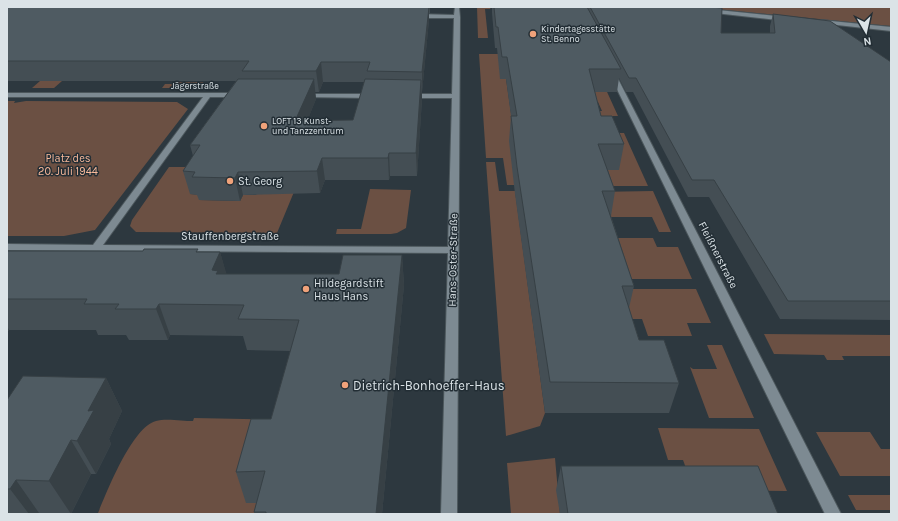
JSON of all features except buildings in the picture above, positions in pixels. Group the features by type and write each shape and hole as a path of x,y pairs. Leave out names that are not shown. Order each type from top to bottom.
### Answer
{"street":[{"name":"Hans-Oster-Straße","path":"449,514 457,7"},
{"path":"702,10 789,19"},
{"path":"413,16 457,16"},
{"path":"812,21 891,29"},
{"name":"Fleißnerstraße","path":"608,65 834,514"},
{"name":"Jägerstraße","path":"7,95 247,96"},
{"path":"96,247 208,95"},
{"path":"294,96 380,96"},
{"path":"403,96 456,96"},
{"name":"Stauffenbergstraße","path":"7,247 453,250"}],"green space":[{"path":"477,7 491,7 490,9 485,9 488,38 478,38"},
{"path":"696,7 891,7 891,26"},
{"path":"479,54 502,54 500,78 506,79 515,141 551,185 507,185 503,158 486,158"},
{"path":"593,61 618,116 592,116 590,111 602,111 598,102 587,102"},
{"path":"40,81 62,81 54,88 32,88"},
{"path":"176,82 203,82 204,84 209,84 207,88 162,88 165,84 172,84"},
{"name":"Platz des 20. Juli 1944","path":"7,101 15,101 14,103 26,101 177,102 188,109 95,230 64,236 7,236"},
{"path":"599,133 624,133 648,186 586,186"},
{"path":"486,162 495,162 499,191 515,191 545,413 540,426 506,436"},
{"path":"169,167 206,167 190,194 202,195 199,200 240,201 243,195 255,195 301,175 277,233 136,232 130,226 132,220"},
{"path":"370,189 411,190 406,228 397,233 391,234 336,234 337,229 361,229"},
{"path":"653,191 671,232 659,232 652,217 610,217 594,192"},
{"path":"615,238 653,238 657,247 678,247 692,279 616,279"},
{"path":"619,289 696,289 711,323 687,323 692,336 648,336 642,319 628,319"},
{"path":"764,334 891,335 891,356 842,356 844,360 827,360 824,355 774,354"},
{"path":"707,345 722,345 754,418 709,418 690,367 693,369 717,369"},
{"path":"194,418 288,420 247,502 274,503 271,514 98,513 121,461 129,447 147,426 160,420 193,421"},
{"path":"658,428 759,429 787,491 694,490 683,460 668,460"},
{"path":"816,432 870,432 881,449 891,449 891,476 840,476"},
{"path":"555,458 560,514 511,514 507,463"},
{"path":"848,495 891,495 891,510 856,510"}],"place":[{"name":"Kindertagesstätte St. Benno","path":"533,34"},
{"name":"LOFT 13 Kunst- und Tanzzentrum","path":"264,126"},
{"name":"St. Georg","path":"230,181"},
{"name":"Hildegardstift Haus Hans","path":"306,289"},
{"name":"Dietrich-Bonhoeffer-Haus","path":"345,385"}]}
